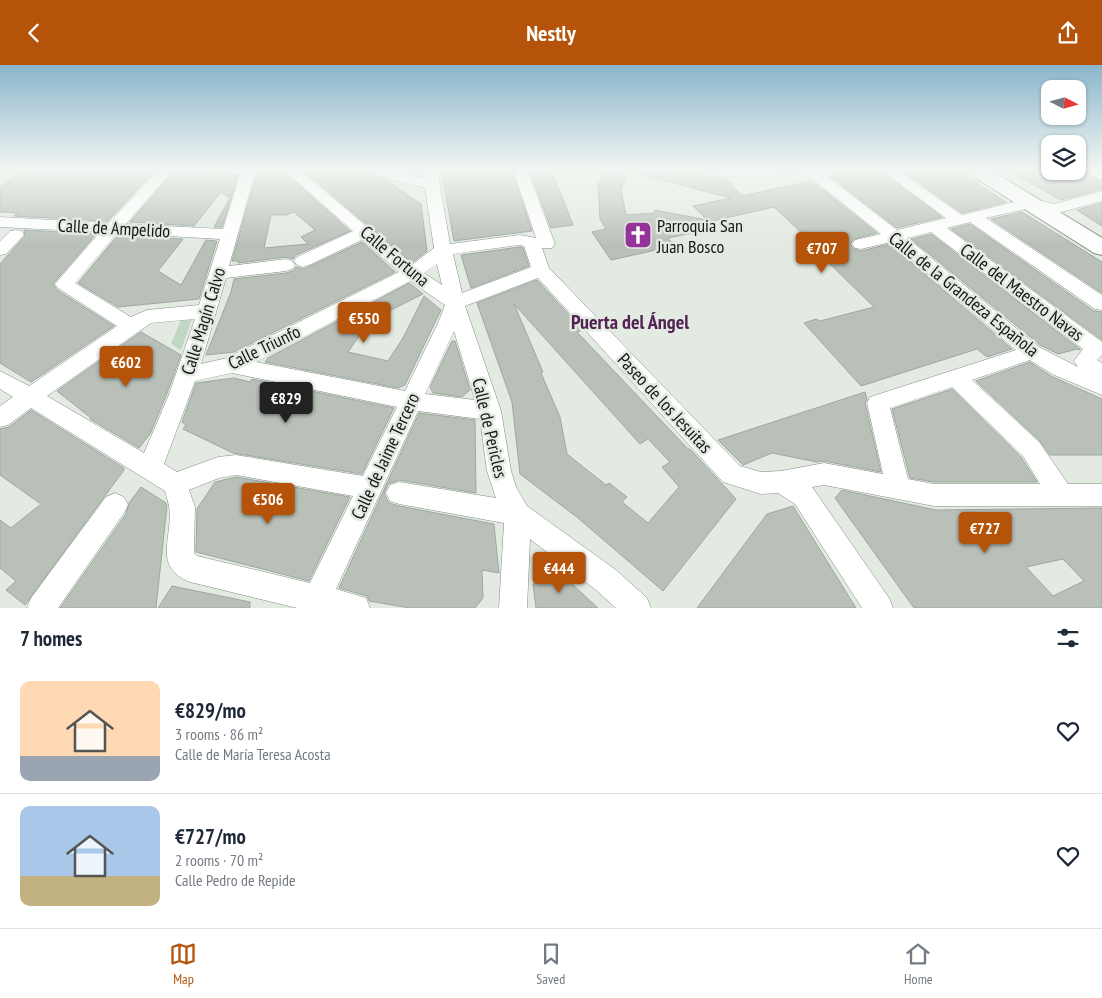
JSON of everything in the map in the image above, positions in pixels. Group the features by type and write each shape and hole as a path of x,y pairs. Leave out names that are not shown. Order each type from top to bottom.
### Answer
{"main road":[{"path":"1016,194 1102,247"},
{"path":"1030,194 1102,238"}],"street":[{"path":"131,326 64,284 112,227 143,194"},
{"name":"Calle Magín Calvo","path":"149,470 163,440 186,375 241,194"},
{"name":"Calle Fortuna","path":"320,194 410,272 455,303"},
{"path":"436,194 443,250"},
{"path":"529,194 546,244"},
{"name":"Calle de la Grandeza Española","path":"841,194 1032,352 1059,368 1102,387"},
{"path":"927,194 1102,304"},
{"path":"861,244 1030,203 1054,209 1102,196"},
{"name":"Calle de Ampelido","path":"0,222 229,234"},
{"name":"Calle del Maestro Navas","path":"934,226 1096,348 1084,361 1102,375"},
{"path":"218,273 294,263 365,232"},
{"path":"0,250 16,235"},
{"name":"Paseo de los Jesuitas","path":"443,250 526,240 532,243 541,270 732,474 761,483 781,482 799,491 808,499 879,608"},
{"name":"Calle Triunfo","path":"186,375 232,365 424,266 443,250"},
{"name":"Calle de Pericles","path":"443,250 455,303 490,411 499,471 505,491 518,514"},
{"path":"455,303 541,270"},
{"name":"Calle de Jaime Tercero","path":"315,603 449,321 455,303"},
{"path":"0,418 131,326 147,317 206,311"},
{"path":"898,488 878,403 1032,352"},
{"path":"232,365 411,401 490,411"},
{"path":"956,378 1031,449 1062,495"},
{"path":"0,379 175,484 182,507 180,559 190,568 315,603 356,608"},
{"path":"175,484 218,467 236,465 370,488"},
{"path":"781,482 824,474 934,495 1102,495"},
{"path":"399,493 518,514 606,579 637,608"},
{"path":"41,608 115,505"},
{"path":"513,608 518,514"}],"green space":[{"path":"192,319 181,350 171,344 181,320"}],"building":[{"path":"0,194 133,194 108,221 14,216 18,213 0,212"},
{"path":"154,194 219,194 194,226 130,222"},
{"path":"225,194 232,194 222,227 214,227 230,198"},
{"path":"251,194 309,194 350,231 296,255 293,259 286,257 238,263 239,261 232,261","holes":["294,212 315,230 301,237 308,244 264,248 271,215 286,215"]},
{"path":"332,194 407,194 421,204 427,251 412,263"},
{"path":"446,194 520,194 532,231 454,241"},
{"path":"538,194 561,194 573,225 551,228"},
{"path":"599,194 622,194 626,215 654,213 655,210 707,220 693,206 731,198 717,194 741,194 742,196 750,194 829,194 877,233 854,239 850,244 854,249 861,251 890,244 1012,349 987,357 977,349 861,386 804,323 816,319 820,321 874,307 826,260 820,262 808,249 817,247 774,207 690,226 697,232 668,238 674,246 611,260 592,232 606,229 600,219"},
{"path":"853,194 911,194 942,217 897,228"},
{"path":"936,194 994,194 1006,202 962,213"},
{"path":"1051,194 1082,194 1061,200"},
{"path":"1102,203 1102,226 1077,210"},
{"path":"1022,212 1102,262 1102,293 991,219"},
{"path":"970,224 1094,311 1102,312 1102,340 951,229"},
{"path":"24,230 96,234 53,284 57,290 114,326 31,382 0,363 0,264 25,236"},
{"path":"931,234 1080,350 1077,349 1058,354 1040,345 911,239"},
{"path":"118,235 183,239 158,271 181,285 206,240 217,241 199,299 118,307 78,283"},
{"path":"362,242 395,272 234,352 206,355 231,292 234,279 286,273 293,271 296,267 304,269"},
{"path":"523,248 529,266 471,288 461,255"},
{"path":"537,280 583,330 577,332 736,499 663,591 578,518 520,474 512,402 477,303","holes":["514,304 640,444 648,439 670,462 662,467 679,487 648,523 622,502 627,497 609,483 606,485 567,454 560,417"]},
{"path":"409,283 423,294 363,324 366,326 348,352 388,361 403,338 424,296 441,310 405,385 398,388 265,362 268,358"},
{"path":"141,332 181,355 150,434 139,448 90,419 57,391"},
{"path":"452,341 455,341 470,390 462,397 433,393 430,387"},
{"path":"1030,362 1051,376 1102,399 1102,455 1050,455 1040,441 976,381"},
{"path":"234,378 250,382 252,379 394,408 362,474 233,453 183,429 186,425 182,422 196,383"},
{"path":"952,389 1021,457 1037,482 934,482 910,478 892,409"},
{"path":"865,392 867,399 865,403 881,472 772,453 743,465 718,440"},
{"path":"31,410 124,468 124,470 25,605 6,590 16,581 0,568 0,520 11,528 41,504 0,475 0,429 9,427"},
{"path":"419,413 475,420 476,493 399,480 388,484 384,494 389,503 399,506 494,524 499,573 482,570 483,598 475,608 410,608 369,601 367,596 339,588"},
{"path":"236,477 350,497 309,581 196,552 197,509 215,482"},
{"path":"141,487 166,503 167,506 156,608 60,608 126,514 129,503"},
{"path":"842,490 936,510 1102,508 1102,608 914,608 835,498","holes":["1063,559 1084,581 1053,596 1026,567"]},
{"path":"793,506 856,608 697,608 767,514"},
{"path":"559,572 598,608 536,608 533,584"},
{"path":"172,586 250,602 250,608 158,608"}],"place":[{"name":"Parroquia San Juan Bosco","path":"638,235"}],"district":[{"name":"Puerta del Ángel","path":"630,322"}]}
